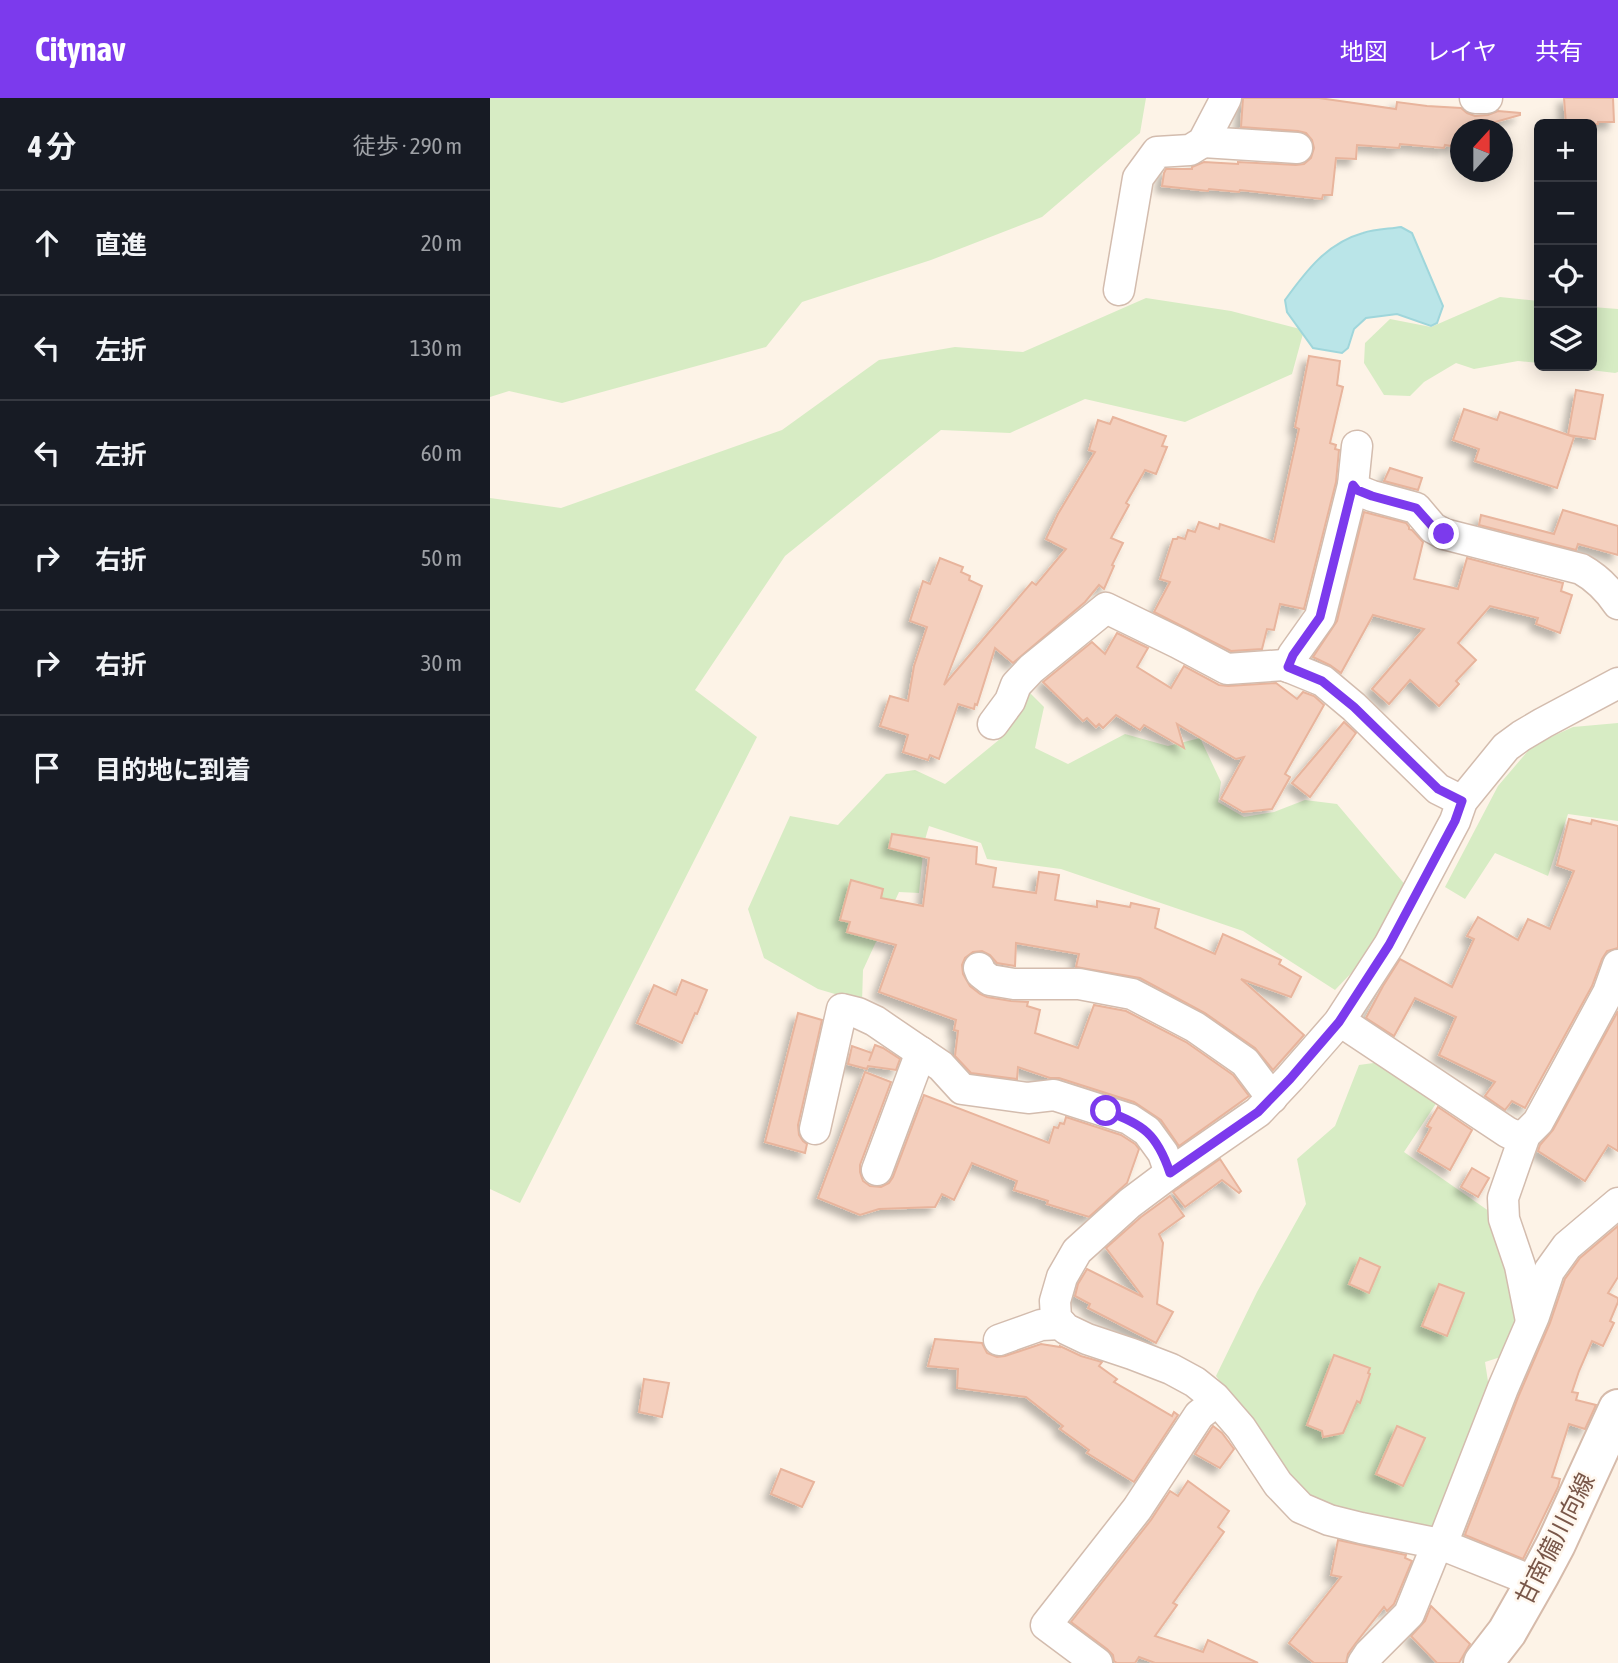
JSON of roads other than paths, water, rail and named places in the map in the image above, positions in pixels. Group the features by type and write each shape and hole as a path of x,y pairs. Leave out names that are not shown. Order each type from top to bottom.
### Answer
{"main road":[{"name":"甘南備川向線","path":"1483,1663 1507,1632 1556,1544 1618,1409"}],"street":[{"path":"1119,290 1138,178 1157,152 1190,150 1203,142 1226,98"},
{"path":"1475,98 1487,98"},
{"path":"1203,142 1297,148"},
{"path":"1288,667 1293,655 1320,617 1353,485 1357,446"},
{"path":"1353,485 1357,490 1372,496 1416,508 1433,527 1444,534 1581,569 1594,576 1618,604"},
{"path":"993,724 1010,701 1016,685 1031,668 1106,608 1227,669 1284,665 1322,681 1354,707 1438,789 1462,801"},
{"path":"1535,1582 1440,1544 1329,1520 1301,1508 1278,1484 1241,1428 1217,1401 1195,1382 1171,1369 1066,1329 1056,1318 1055,1301 1062,1277 1077,1251 1130,1203 1258,1112 1340,1021 1389,945 1455,821 1462,801 1506,747 1543,723 1618,683"},
{"path":"1531,1322 1520,1266 1504,1219 1503,1198 1525,1135 1538,1122 1608,993 1618,965"},
{"path":"979,968 990,980 1014,984 1079,984 1132,994 1195,1027 1245,1062 1272,1098"},
{"path":"815,1129 842,1009 875,1021 942,1066 962,1089 1028,1098 1054,1095 1129,1119 1147,1131 1163,1153 1170,1173"},
{"path":"1340,1021 1507,1132 1515,1136 1525,1135"},
{"path":"877,1170 921,1052"},
{"path":"1363,1663 1409,1614 1434,1552 1446,1534 1549,1271 1567,1246 1618,1203"},
{"path":"999,1340 1041,1325 1061,1324"},
{"path":"1097,1663 1046,1625 1138,1509 1199,1415 1217,1401"}],"water":[{"path":"1401,227 1412,233 1443,306 1437,323 1431,326 1397,314 1366,318 1354,329 1348,348 1342,353 1313,348 1287,312 1285,300 1318,259 1339,244 1368,232"}]}
